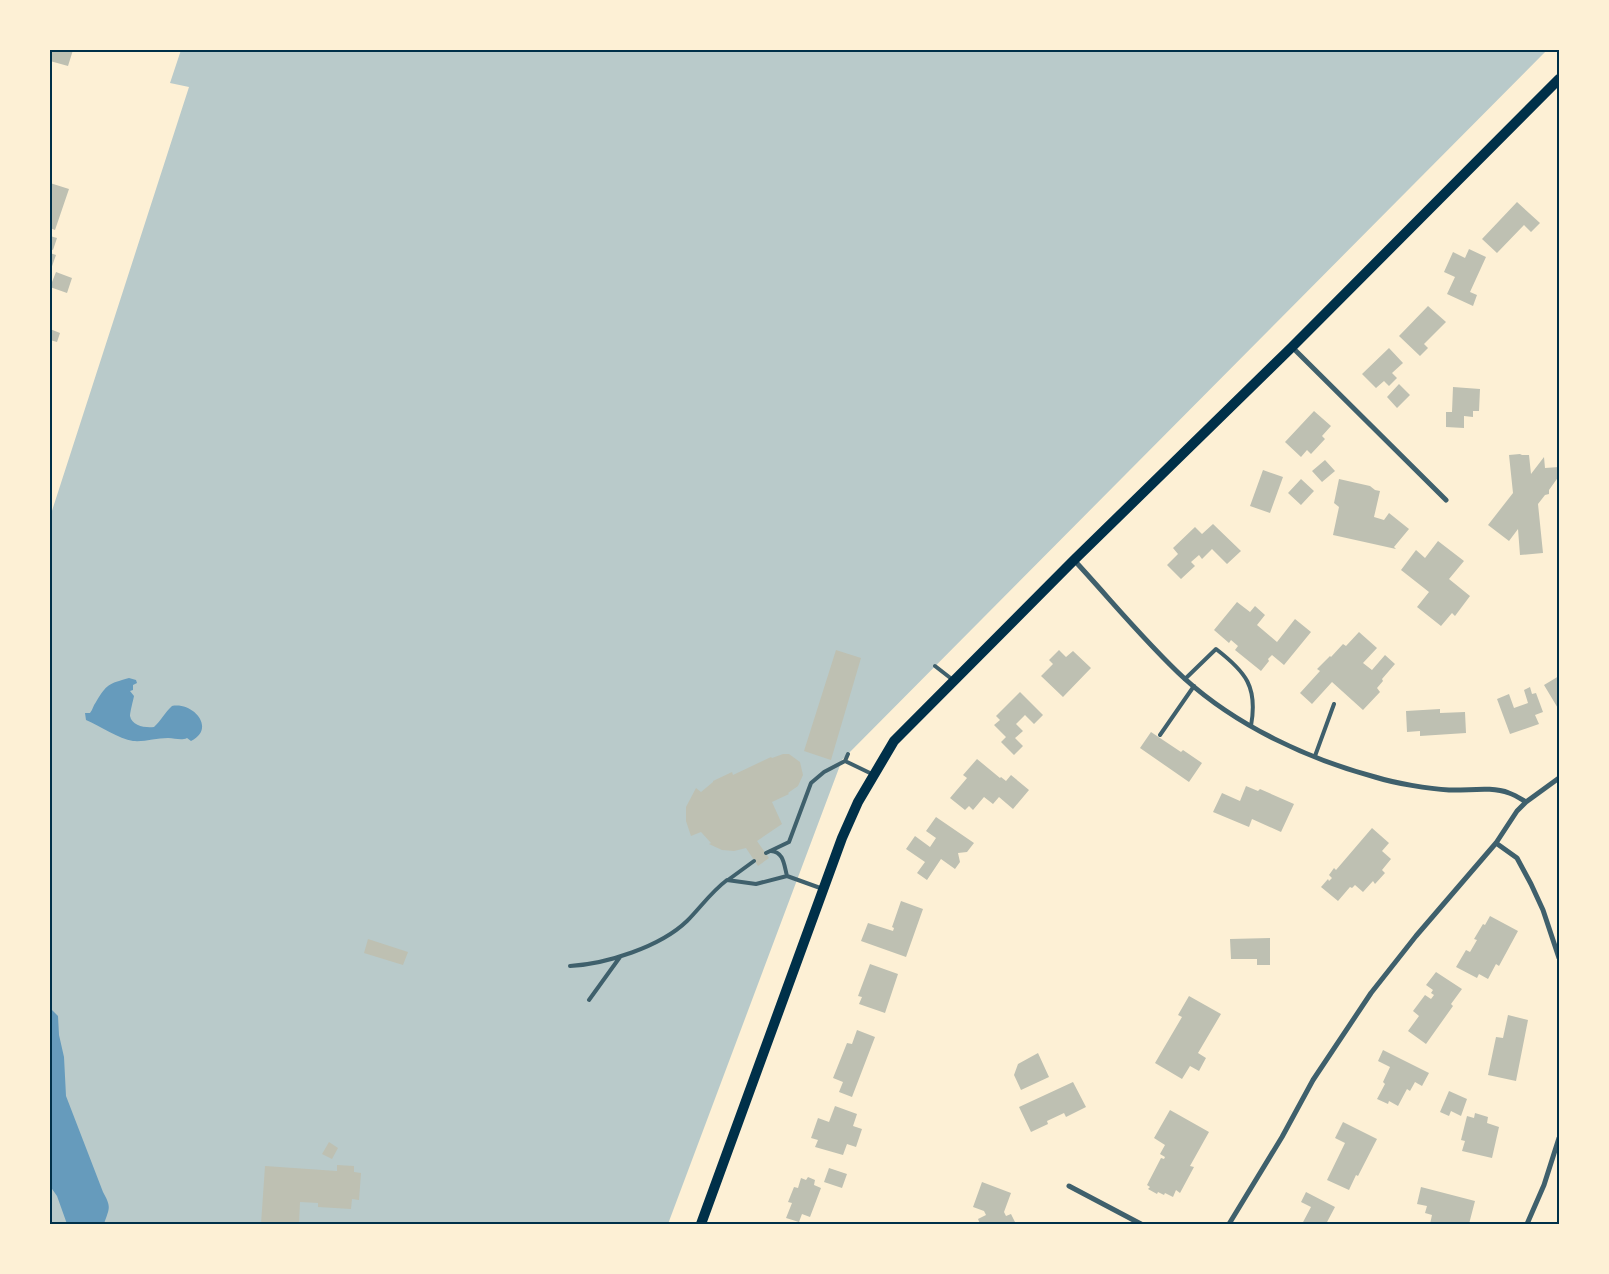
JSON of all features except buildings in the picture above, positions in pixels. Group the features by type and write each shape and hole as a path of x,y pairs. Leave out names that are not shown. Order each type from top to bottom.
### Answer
{"main road":[{"path":"701,1224 850,820 873,775 894,741 955,682 1074,560 1292,347 1559,79"}],"street":[{"path":"1292,347 1446,500"},
{"path":"1074,560 1149,643 1185,679 1251,726 1275,739 1376,778 1447,790 1509,792 1526,802"},
{"path":"1229,1224 1282,1137 1313,1080 1371,992 1416,936 1496,843 1513,817 1526,802 1559,778"},
{"path":"1496,843 1517,858 1543,910 1559,958"},
{"path":"1527,1224 1544,1185 1559,1138"},
{"path":"1069,1186 1141,1224"}],"lane":[{"path":"1185,679 1216,648 1236,664 1251,690 1254,710 1251,726"},
{"path":"935,666 955,682"},
{"path":"1160,735 1194,686"},
{"path":"1315,756 1334,704"},
{"path":"788,876 780,855 776,851 768,852 788,842 812,783 824,772 845,761 848,754"},
{"path":"845,761 873,775"},
{"path":"570,966 620,957 672,933 686,922 712,893 754,861"},
{"path":"727,880 756,884 788,876 823,889"},
{"path":"589,1000 620,957"}],"shaded area":[{"path":"181,50 1547,50 842,760 668,1224 50,1224 50,517 189,87 170,83"}],"water":[{"path":"129,678 136,680 137,683 133,685 133,690 130,691 134,696 130,716 133,722 143,727 154,727 172,706 180,706 188,708 199,718 202,730 198,736 191,741 187,738 168,738 133,741 86,720 85,713 90,713 106,688 112,683"},
{"path":"50,1008 58,1016 59,1035 64,1057 66,1096 109,1205 104,1224 67,1224 57,1196 50,1186"}]}
